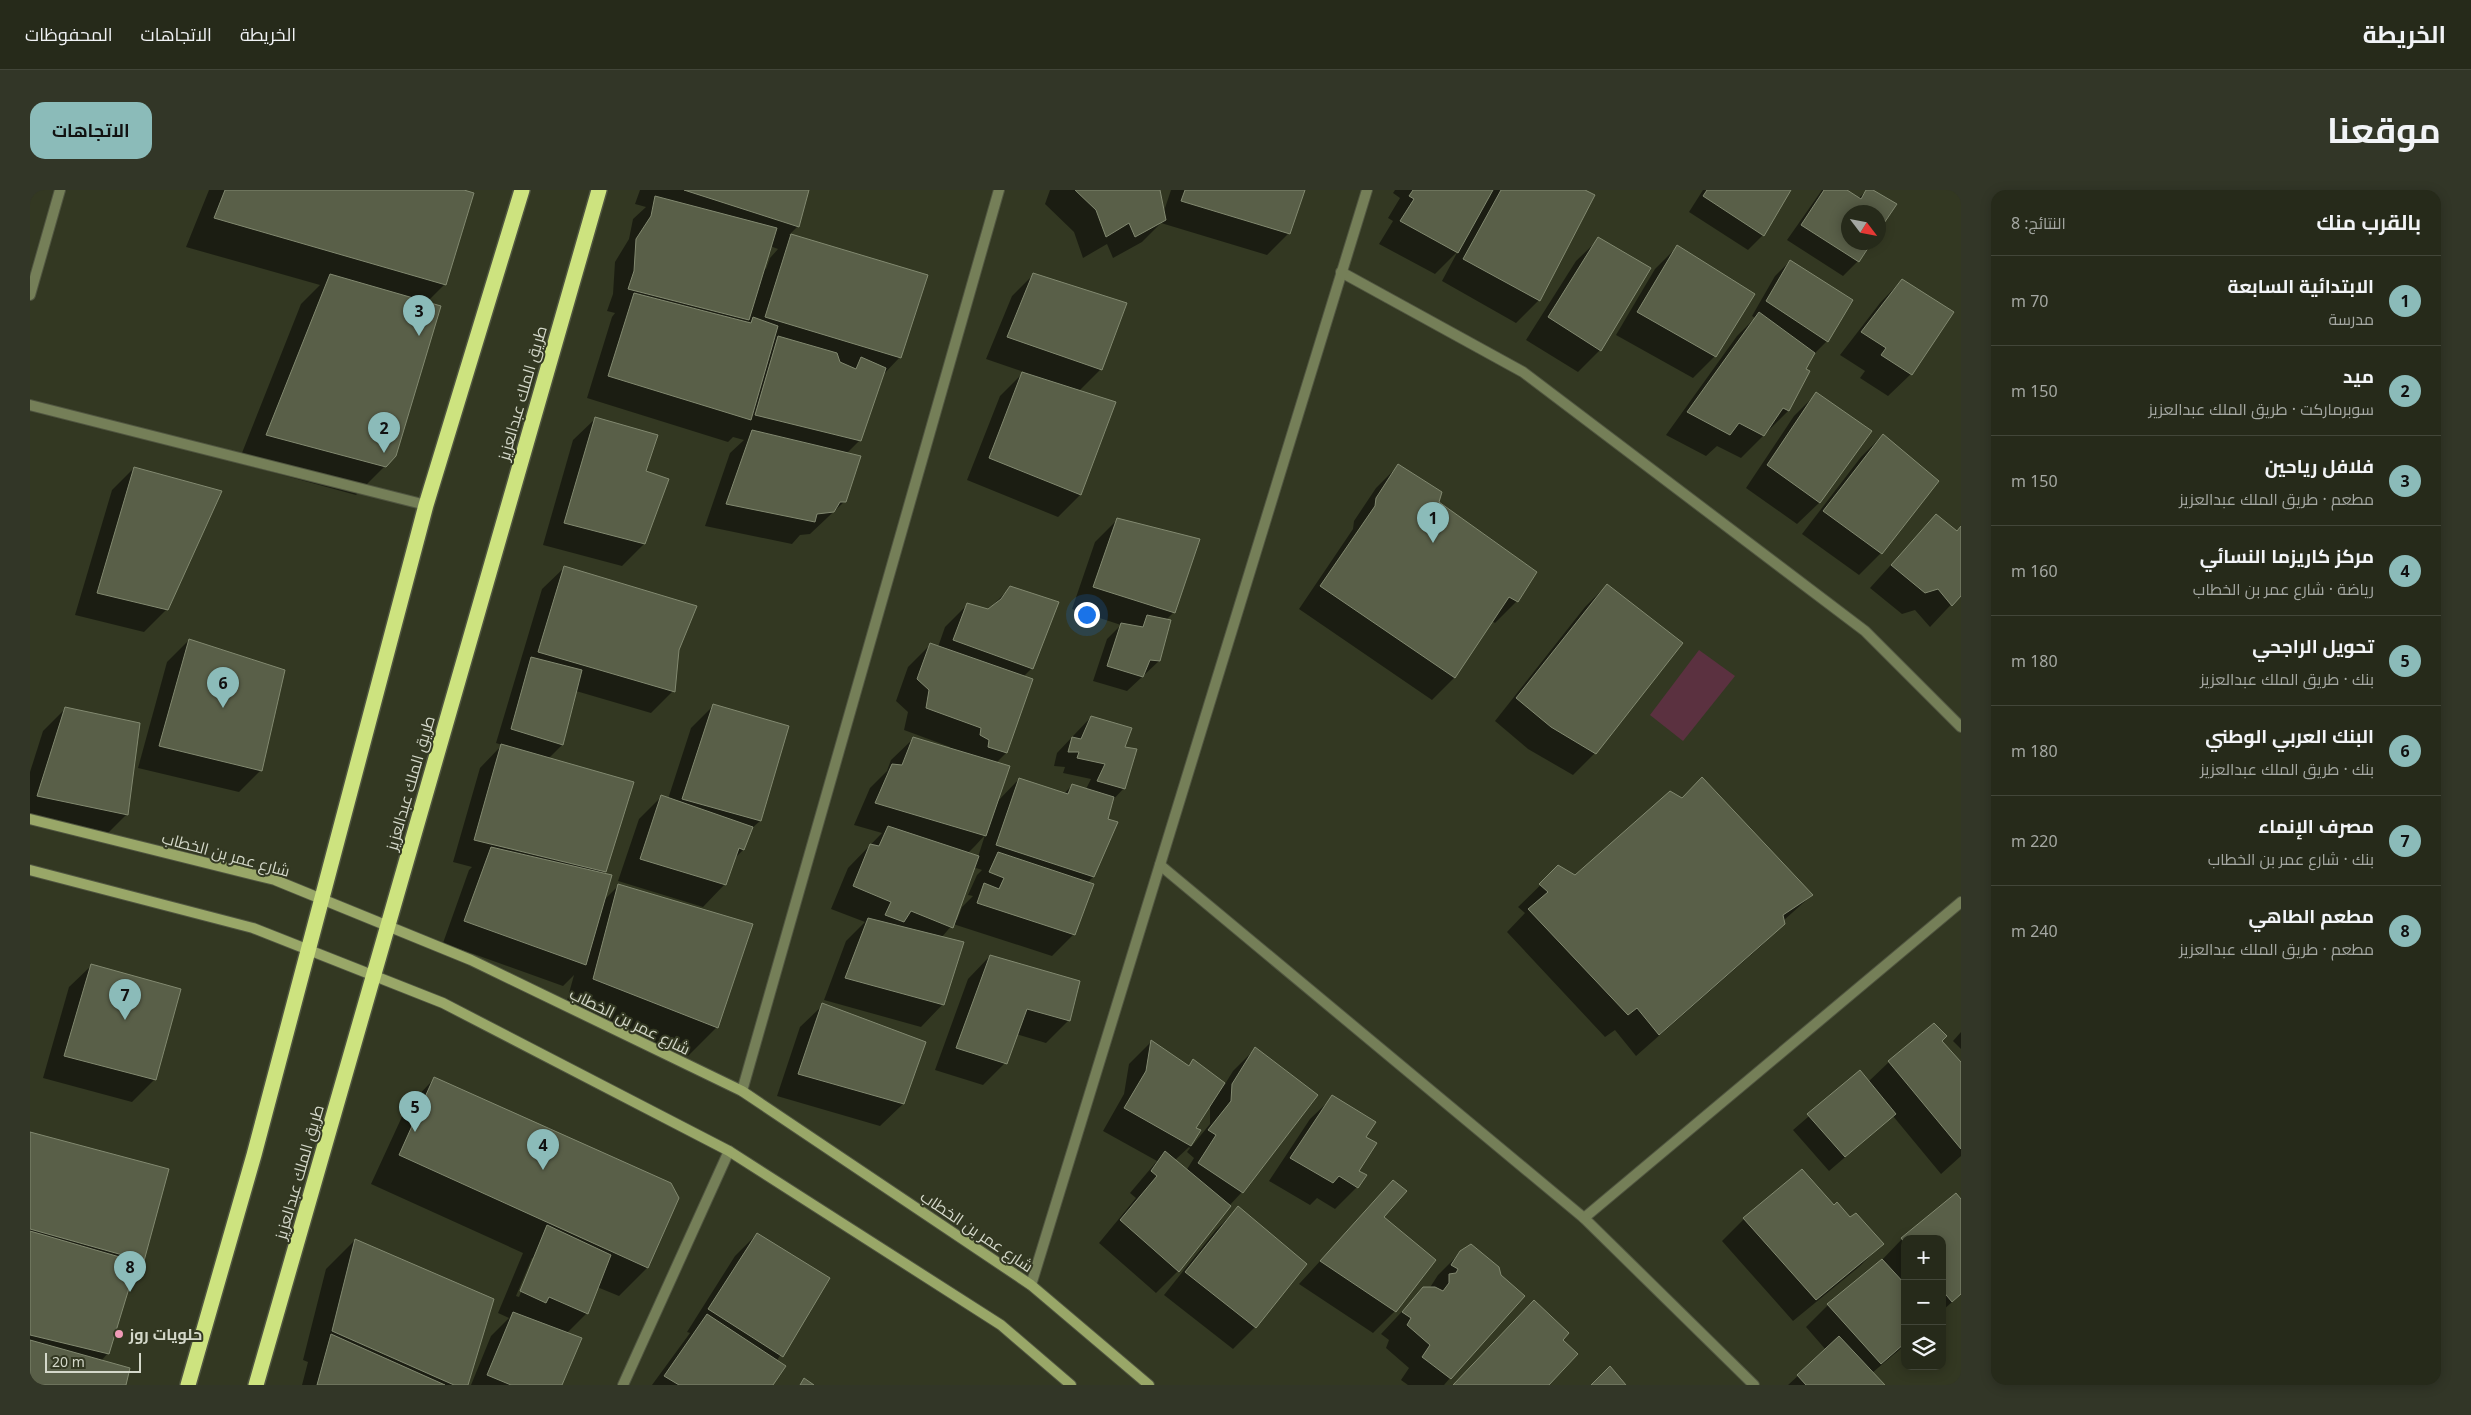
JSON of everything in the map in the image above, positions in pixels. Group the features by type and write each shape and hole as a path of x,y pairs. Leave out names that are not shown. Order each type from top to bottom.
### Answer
{"highway":[{"path":"188,1385 254,1155 426,505 522,190"},
{"name":"طريق الملك عبدالعزيز","path":"256,1385 599,190"}],"street":[{"path":"30,295 60,190"},
{"path":"742,1091 999,190"},
{"path":"1031,1285 1367,190"},
{"path":"1342,272 1523,372 1865,632 1961,727"},
{"path":"30,405 426,505"},
{"name":"شارع عمر بن الخطاب","path":"30,819 275,880 471,960 742,1091 1031,1285 1149,1385"},
{"path":"1160,865 1584,1218 1754,1385"},
{"path":"30,870 253,928 443,1002 730,1151 1001,1325 1071,1385"},
{"path":"1584,1218 1961,902"},
{"path":"624,1385 730,1151"}],"shaded area":[{"path":"1699,650 1735,676 1683,741 1650,715"}],"building":[{"path":"225,190 464,190 474,193 446,285 214,218"},
{"path":"684,190 809,190 799,227"},
{"path":"1075,190 1160,190 1166,220 1135,237 1129,223 1106,237 1096,210"},
{"path":"1185,190 1305,190 1290,234 1181,201"},
{"path":"1413,190 1493,190 1458,253 1400,221 1414,199 1409,196"},
{"path":"1501,190 1585,190 1595,195 1540,301 1463,259"},
{"path":"1707,190 1791,190 1764,236 1703,196"},
{"path":"1824,190 1847,190 1861,199 1866,190 1873,190 1897,204 1886,220 1886,205 1841,205 1841,250 1867,250 1859,262 1801,225"},
{"path":"655,196 777,228 749,320 628,289 634,271 636,239 651,216"},
{"path":"791,234 928,275 901,358 765,317"},
{"path":"1598,237 1651,268 1601,351 1548,317"},
{"path":"1677,245 1755,294 1716,357 1637,312"},
{"path":"1790,260 1853,300 1828,342 1766,301"},
{"path":"1033,273 1127,303 1102,370 1007,337"},
{"path":"330,274 441,306 396,456 386,467 266,435"},
{"path":"1902,279 1954,312 1912,375 1881,355 1886,348 1861,332"},
{"path":"634,293 751,323 753,317 778,326 751,420 608,376"},
{"path":"1759,312 1815,353 1806,369 1810,371 1789,411 1783,408 1764,436 1739,423 1730,435 1687,412"},
{"path":"778,336 837,353 840,362 856,369 861,357 886,368 861,441 755,415"},
{"path":"1022,372 1116,402 1081,495 989,458"},
{"path":"1816,392 1872,431 1820,503 1767,465"},
{"path":"595,417 658,435 646,471 669,479 645,544 564,523"},
{"path":"752,430 861,456 846,502 840,502 834,512 817,514 815,522 726,504"},
{"path":"1883,434 1939,481 1882,554 1823,511"},
{"path":"1398,464 1442,492 1439,502 1537,572 1518,602 1509,597 1455,678 1320,586 1375,506 1376,498"},
{"path":"134,467 222,491 168,610 97,593"},
{"path":"1936,514 1957,531 1961,526 1961,596 1952,606 1938,589 1925,593 1891,565"},
{"path":"1117,518 1200,539 1175,613 1093,587"},
{"path":"564,566 697,606 679,650 675,692 538,652"},
{"path":"1607,584 1683,643 1596,754 1551,727 1516,698"},
{"path":"1010,586 1059,602 1033,669 953,640 967,603 988,609 1001,599"},
{"path":"1147,615 1171,620 1160,661 1150,660 1143,677 1107,666 1121,623 1143,627"},
{"path":"189,639 285,670 262,771 159,746"},
{"path":"930,643 1033,679 1007,753 988,747 989,740 980,735 981,728 926,708 929,690 917,679"},
{"path":"531,657 582,670 563,745 511,729"},
{"path":"713,704 789,726 761,821 682,799"},
{"path":"65,707 140,723 128,815 37,796"},
{"path":"1091,716 1132,728 1125,747 1137,749 1125,789 1097,781 1105,764 1077,758 1079,752 1068,752 1072,737 1081,739"},
{"path":"913,737 1010,766 986,836 875,803 892,764 902,765"},
{"path":"501,744 634,782 606,872 474,840"},
{"path":"1702,777 1813,895 1783,915 1785,924 1659,1035 1637,1008 1628,1015 1528,909 1548,892 1539,884 1558,865 1575,875 1670,791 1682,798"},
{"path":"1019,778 1068,794 1072,784 1114,797 1108,819 1118,822 1094,877 996,845"},
{"path":"661,795 753,827 744,850 739,848 726,885 640,859"},
{"path":"888,826 979,856 953,928 911,911 904,922 885,915 891,902 853,886 870,844 879,846"},
{"path":"491,847 612,875 586,965 464,921"},
{"path":"998,852 1094,884 1075,935 977,903 984,883 999,889 1004,878 989,872"},
{"path":"618,884 753,924 718,1028 593,979"},
{"path":"868,918 964,942 944,1005 845,978"},
{"path":"990,955 1080,981 1070,1021 1027,1009 1007,1064 956,1048"},
{"path":"91,964 181,989 156,1080 64,1056"},
{"path":"822,1003 926,1042 904,1104 798,1074"},
{"path":"1934,1023 1947,1036 1942,1041 1961,1062 1961,1149 1888,1061"},
{"path":"1151,1040 1189,1066 1193,1059 1225,1083 1196,1128 1201,1130 1191,1146 1124,1108 1146,1071"},
{"path":"1255,1047 1318,1095 1243,1193 1198,1163 1216,1135 1208,1130 1231,1101 1232,1084"},
{"path":"1860,1070 1896,1114 1845,1157 1807,1114"},
{"path":"434,1077 671,1183 679,1198 648,1268 399,1155"},
{"path":"1332,1095 1376,1122 1366,1137 1377,1143 1359,1171 1367,1175 1358,1188 1339,1176 1333,1183 1290,1158"},
{"path":"30,1132 169,1169 144,1261 30,1229"},
{"path":"1165,1151 1231,1206 1179,1272 1120,1220 1157,1176 1151,1171"},
{"path":"1802,1169 1834,1205 1837,1202 1850,1217 1856,1213 1884,1244 1816,1300 1743,1218"},
{"path":"1393,1180 1407,1191 1384,1217 1436,1260 1396,1312 1320,1261"},
{"path":"1956,1193 1961,1199 1961,1294 1952,1302 1946,1295 1946,1235 1905,1235"},
{"path":"1238,1206 1307,1264 1256,1328 1185,1272"},
{"path":"547,1225 611,1255 588,1314 549,1297 546,1303 520,1291"},
{"path":"30,1231 137,1262 109,1354 30,1335"},
{"path":"757,1233 830,1278 783,1357 708,1309"},
{"path":"355,1239 494,1299 468,1385 454,1385 332,1331"},
{"path":"1471,1244 1499,1267 1501,1275 1525,1296 1451,1379 1422,1357 1430,1345 1407,1325 1411,1318 1402,1312 1423,1287 1435,1287 1443,1291 1449,1283 1449,1274 1456,1273 1458,1269 1451,1265 1460,1251"},
{"path":"1882,1259 1901,1280 1901,1346 1881,1364 1827,1304"},
{"path":"1534,1300 1569,1333 1563,1340 1578,1354 1549,1385 1453,1385"},
{"path":"513,1312 582,1338 562,1385 511,1385 487,1375"},
{"path":"707,1314 786,1366 773,1385 679,1385 664,1376"},
{"path":"331,1334 445,1385 317,1385"},
{"path":"1839,1336 1885,1385 1806,1385 1797,1375"},
{"path":"30,1340 130,1368 126,1385 30,1385"},
{"path":"1610,1366 1626,1385 1591,1385"},
{"path":"804,1378 814,1385 800,1385"}],"place":[{"name":"فلافل رياحين","path":"419,336"},
{"name":"ميد","path":"384,453"},
{"name":"الابتدائية السابعة","path":"1433,543"},
{"name":"البنك العربي الوطني","path":"223,708"},
{"name":"مصرف الإنماء","path":"125,1020"},
{"name":"تحويل الراجحي","path":"415,1132"},
{"name":"مركز كاريزما النسائي","path":"543,1170"},
{"name":"مطعم الطاهي","path":"130,1292"},
{"name":"حلويات روز","path":"119,1334"}]}
